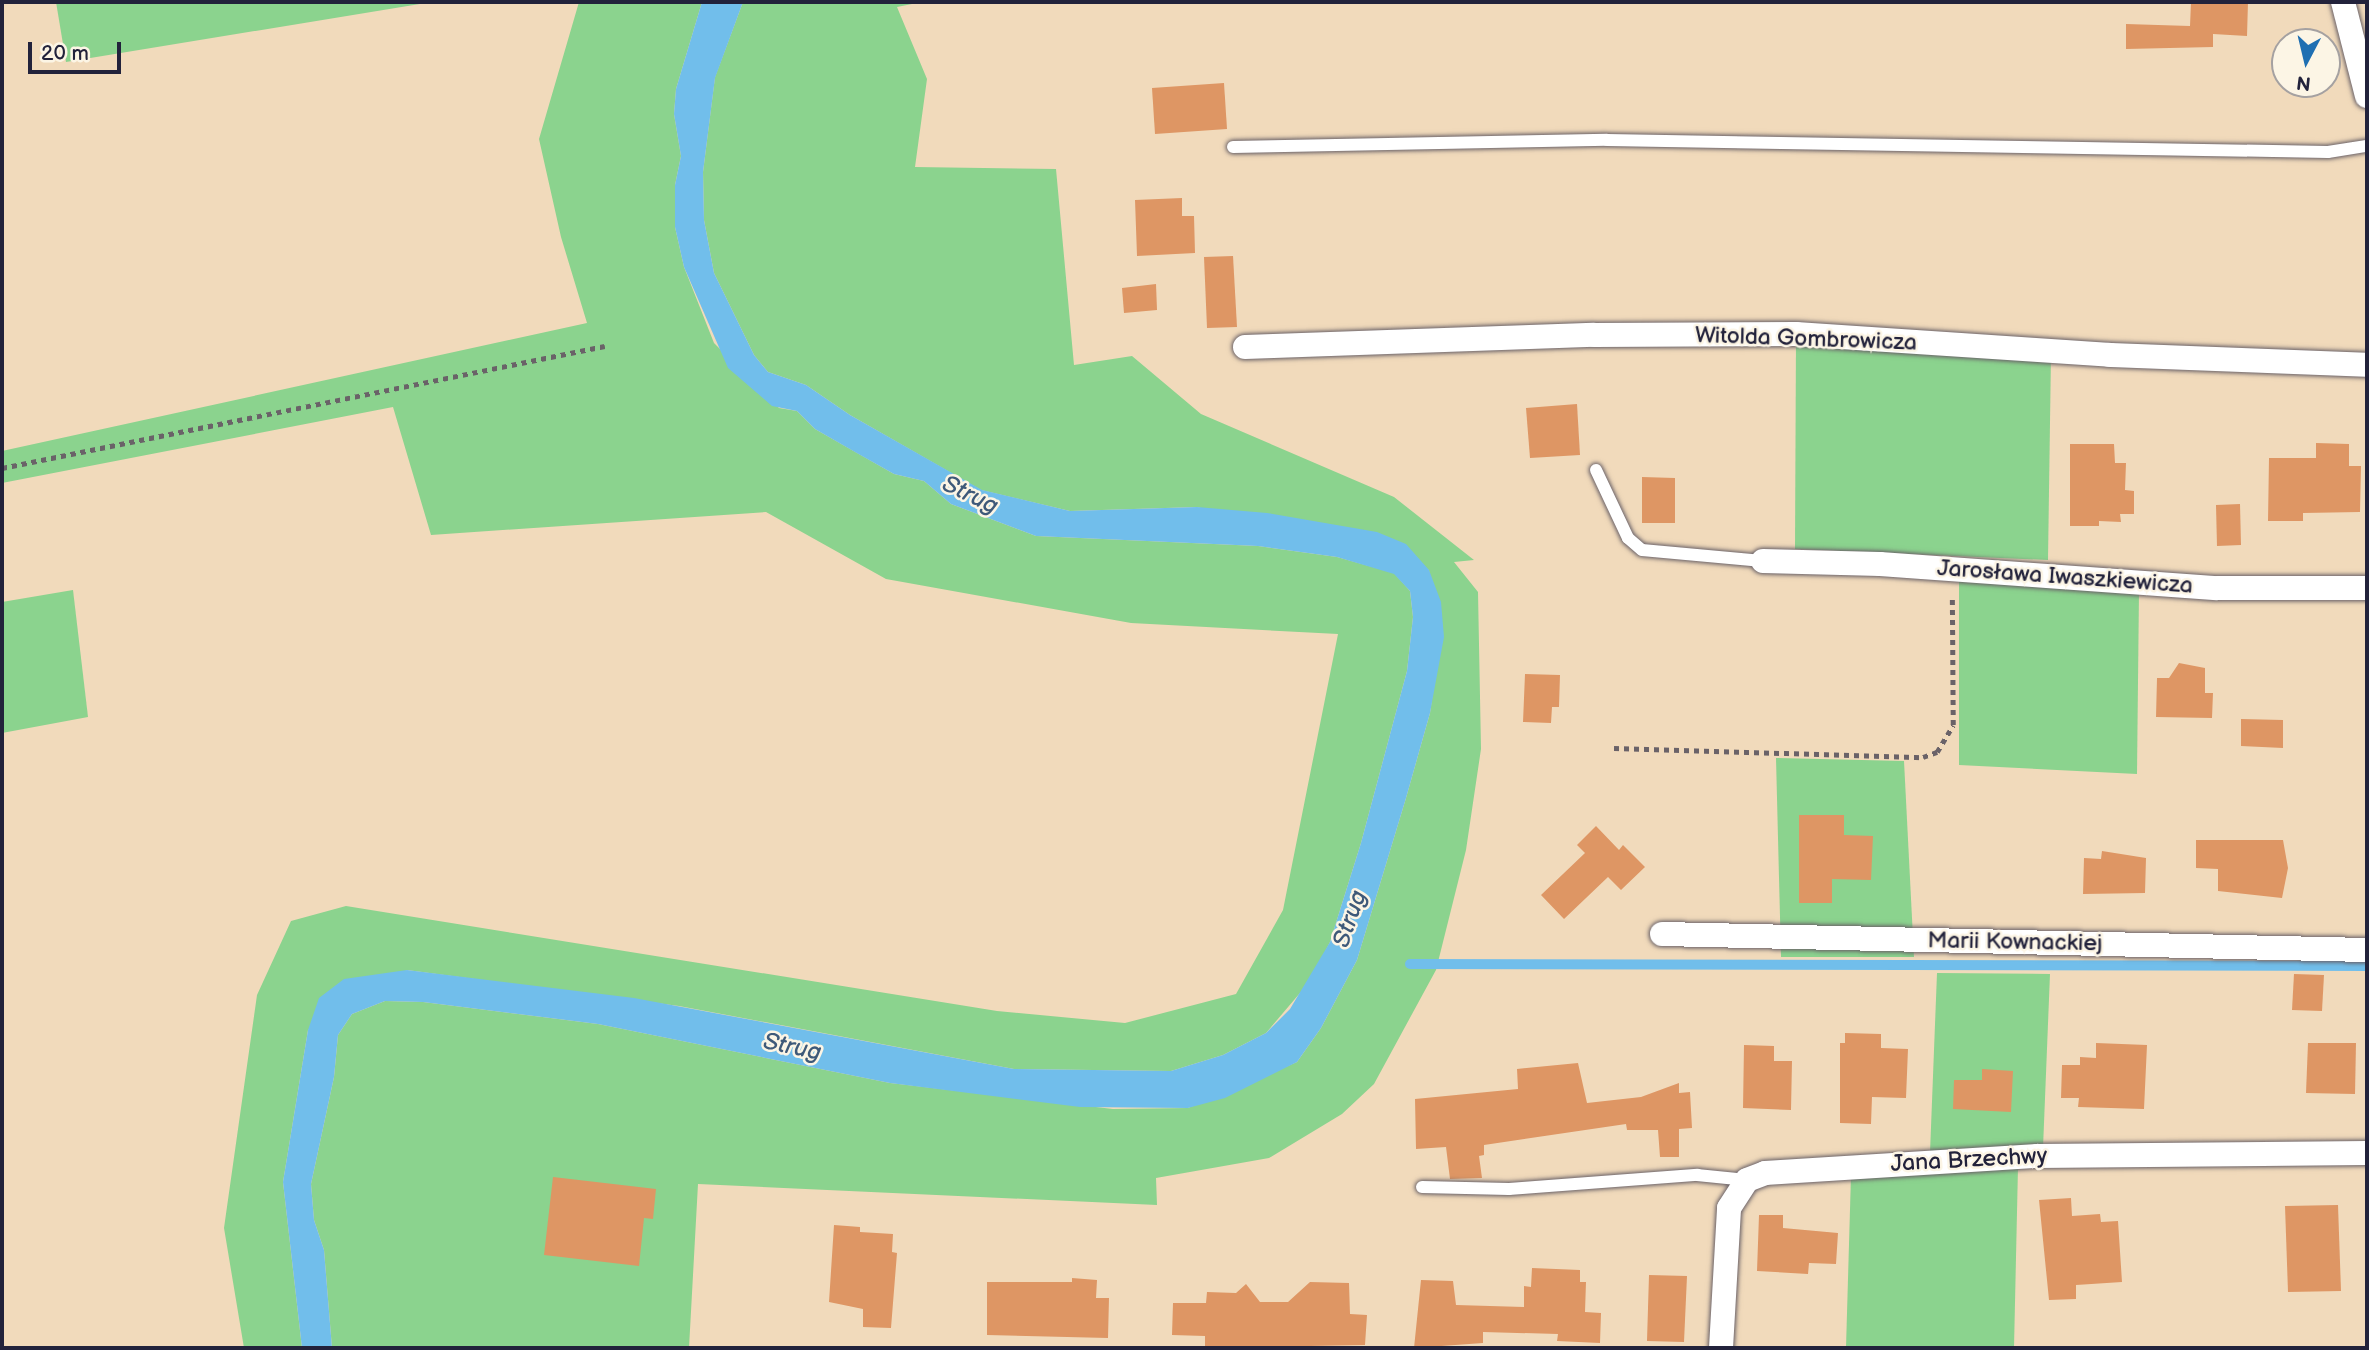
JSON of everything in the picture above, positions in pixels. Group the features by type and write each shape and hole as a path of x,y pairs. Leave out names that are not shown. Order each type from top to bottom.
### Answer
{"street":[{"path":"2343,2 2366,92"},
{"name":"Witolda Gombrowicza","path":"1245,346 1594,335 1796,334 2110,355 2367,365"},
{"name":"Jarosława Iwaszkiewicza","path":"1763,561 1951,569 2217,588 2367,588"},
{"name":"Marii Kownackiej","path":"1662,934 2367,950"},
{"name":"Jana Brzechwy","path":"1747,1180 1765,1173 2037,1156 2367,1153"},
{"path":"1721,1348 1726,1229 1736,1193 1747,1180"}],"lane":[{"path":"1233,147 1607,140 2328,152 2367,146"},
{"path":"1596,470 1628,538 1642,550 1763,561"},
{"path":"1422,1187 1509,1189 1697,1175 1747,1180"}],"path":[{"path":"2,468 605,346"},
{"path":"1614,748 1923,757 1937,752 1953,725 1951,569"}],"green space":[{"path":"56,2 432,2 66,62"},
{"path":"579,2 702,2 676,89 674,114 681,156 675,185 675,227 684,267 714,343 779,408 797,411 815,429 894,474 924,481 951,504 1036,536 1258,546 1337,557 1394,573 1410,591 1413,617 1407,671 1361,843 1330,942 1311,980 1266,1033 1223,1055 1171,1071 1014,1069 679,1006 407,970 308,1030 283,1182 302,1348 244,1348 224,1228 257,995 291,921 346,906 997,1011 1125,1023 1236,994 1283,910 1338,634 1131,623 886,579 766,512 431,535 393,407 2,483 2,451 587,323 561,237 539,139"},
{"path":"743,2 922,2 897,7 927,79 915,167 1056,169 1074,365 1132,356 1201,414 1394,497 1474,560 1454,562 1478,592 1481,749 1466,850 1436,970 1374,1084 1342,1114 1269,1158 1156,1178 1157,1205 698,1184 689,1348 332,1348 324,1250 314,1220 311,1184 334,1077 338,1035 352,1014 385,1001 423,1002 598,1024 890,1083 1113,1109 1188,1108 1297,1062 1321,1028 1357,960 1430,713 1435,678 1429,570 1197,507 1070,511 981,490 850,415 806,385 768,372 754,355 714,273 704,220 703,172 715,77"},
{"path":"1796,338 2051,354 2048,560 1795,549"},
{"path":"1959,578 2139,591 2137,774 1959,765"},
{"path":"73,590 88,717 2,733 2,602"},
{"path":"1776,758 1904,761 1914,957 1781,957"},
{"path":"1937,973 2050,974 2043,1148 1930,1153"},
{"path":"2018,1167 2014,1348 1846,1348 1851,1175"}],"water":[{"name":"Strug","path":"702,2 743,2 715,78 703,172 704,220 714,273 754,355 768,372 806,385 850,415 982,490 1070,511 1197,507 1267,513 1377,532 1406,544 1429,570 1441,602 1444,637 1430,713 1406,798 1357,960 1321,1028 1297,1062 1225,1098 1188,1108 1080,1107 890,1083 598,1024 423,1002 385,1001 352,1014 338,1035 334,1077 311,1184 314,1220 324,1250 332,1348 302,1348 283,1182 308,1030 319,998 344,979 407,970 634,998 1014,1069 1171,1071 1223,1055 1266,1033 1290,1009 1330,942 1361,843 1407,671 1413,617 1410,591 1394,574 1337,557 1258,546 1036,536 951,504 924,481 894,474 815,429 797,411 772,406 728,368 684,267 675,227 675,185 681,156 674,114 676,89"}],"building":[{"path":"2191,2 2248,2 2247,36 2213,34 2213,47 2126,49 2126,24 2190,26"},
{"path":"1224,83 1227,129 1155,134 1152,88"},
{"path":"1182,198 1182,216 1194,216 1195,253 1137,256 1135,200"},
{"path":"1233,256 1237,327 1207,328 1204,257"},
{"path":"1156,284 1157,310 1124,313 1122,288"},
{"path":"1577,404 1580,455 1530,458 1526,408"},
{"path":"2316,443 2349,444 2349,466 2361,466 2360,512 2303,513 2303,521 2268,521 2269,458 2316,458"},
{"path":"2070,444 2114,444 2115,463 2126,463 2125,490 2134,491 2134,514 2120,514 2121,522 2099,521 2099,526 2070,526"},
{"path":"1642,477 1675,478 1675,523 1642,523"},
{"path":"2240,504 2241,545 2217,546 2216,505"},
{"path":"2179,663 2205,668 2205,693 2213,693 2212,718 2156,717 2157,678 2169,678"},
{"path":"1525,674 1560,675 1559,707 1552,707 1551,723 1523,722"},
{"path":"2241,719 2283,720 2283,748 2241,746"},
{"path":"1799,815 1844,815 1844,835 1873,836 1871,880 1832,879 1832,903 1799,903"},
{"path":"1596,826 1619,850 1623,845 1645,867 1621,890 1608,877 1564,919 1541,895 1585,853 1577,845"},
{"path":"2196,840 2283,840 2288,868 2282,898 2218,891 2218,869 2196,868"},
{"path":"2102,851 2146,858 2145,893 2083,894 2084,858 2101,859"},
{"path":"2294,974 2324,975 2322,1011 2292,1010"},
{"path":"1845,1033 1881,1034 1881,1048 1908,1049 1906,1098 1872,1097 1871,1124 1840,1123 1840,1043 1845,1043"},
{"path":"2096,1043 2147,1045 2144,1109 2078,1107 2079,1098 2061,1098 2062,1065 2080,1065 2080,1057 2096,1058"},
{"path":"2308,1043 2356,1043 2355,1094 2306,1093"},
{"path":"1744,1045 1774,1046 1774,1061 1792,1061 1791,1110 1743,1108"},
{"path":"1578,1063 1587,1103 1641,1097 1679,1083 1679,1093 1690,1092 1692,1128 1679,1129 1679,1157 1660,1157 1658,1130 1627,1130 1626,1124 1484,1145 1484,1155 1479,1156 1482,1178 1450,1179 1446,1147 1416,1149 1415,1099 1518,1089 1517,1069"},
{"path":"1982,1069 2013,1071 2011,1112 1953,1109 1954,1080 1982,1080"},
{"path":"553,1177 656,1189 653,1219 644,1218 639,1266 544,1255"},
{"path":"2071,1198 2072,1216 2100,1214 2101,1222 2118,1221 2122,1282 2076,1285 2076,1299 2049,1300 2039,1200"},
{"path":"2338,1205 2341,1291 2288,1292 2285,1206"},
{"path":"1759,1215 1783,1215 1783,1228 1838,1233 1836,1264 1809,1263 1808,1274 1757,1271"},
{"path":"834,1225 860,1227 860,1232 893,1234 892,1252 897,1253 891,1328 863,1327 863,1309 829,1302"},
{"path":"1532,1268 1580,1270 1580,1282 1586,1282 1585,1312 1601,1313 1600,1343 1557,1341 1558,1334 1483,1332 1483,1343 1414,1348 1421,1280 1453,1281 1456,1305 1524,1307 1524,1286 1531,1287"},
{"path":"1649,1275 1687,1276 1684,1342 1647,1341"},
{"path":"1072,1278 1097,1280 1096,1298 1109,1298 1108,1338 987,1335 987,1282 1072,1282"},
{"path":"1310,1282 1349,1283 1350,1314 1367,1315 1365,1345 1205,1348 1205,1336 1172,1335 1173,1303 1206,1303 1207,1292 1236,1293 1246,1284 1260,1302 1288,1302"}],"waterway":[{"path":"1410,964 2367,966"}]}
